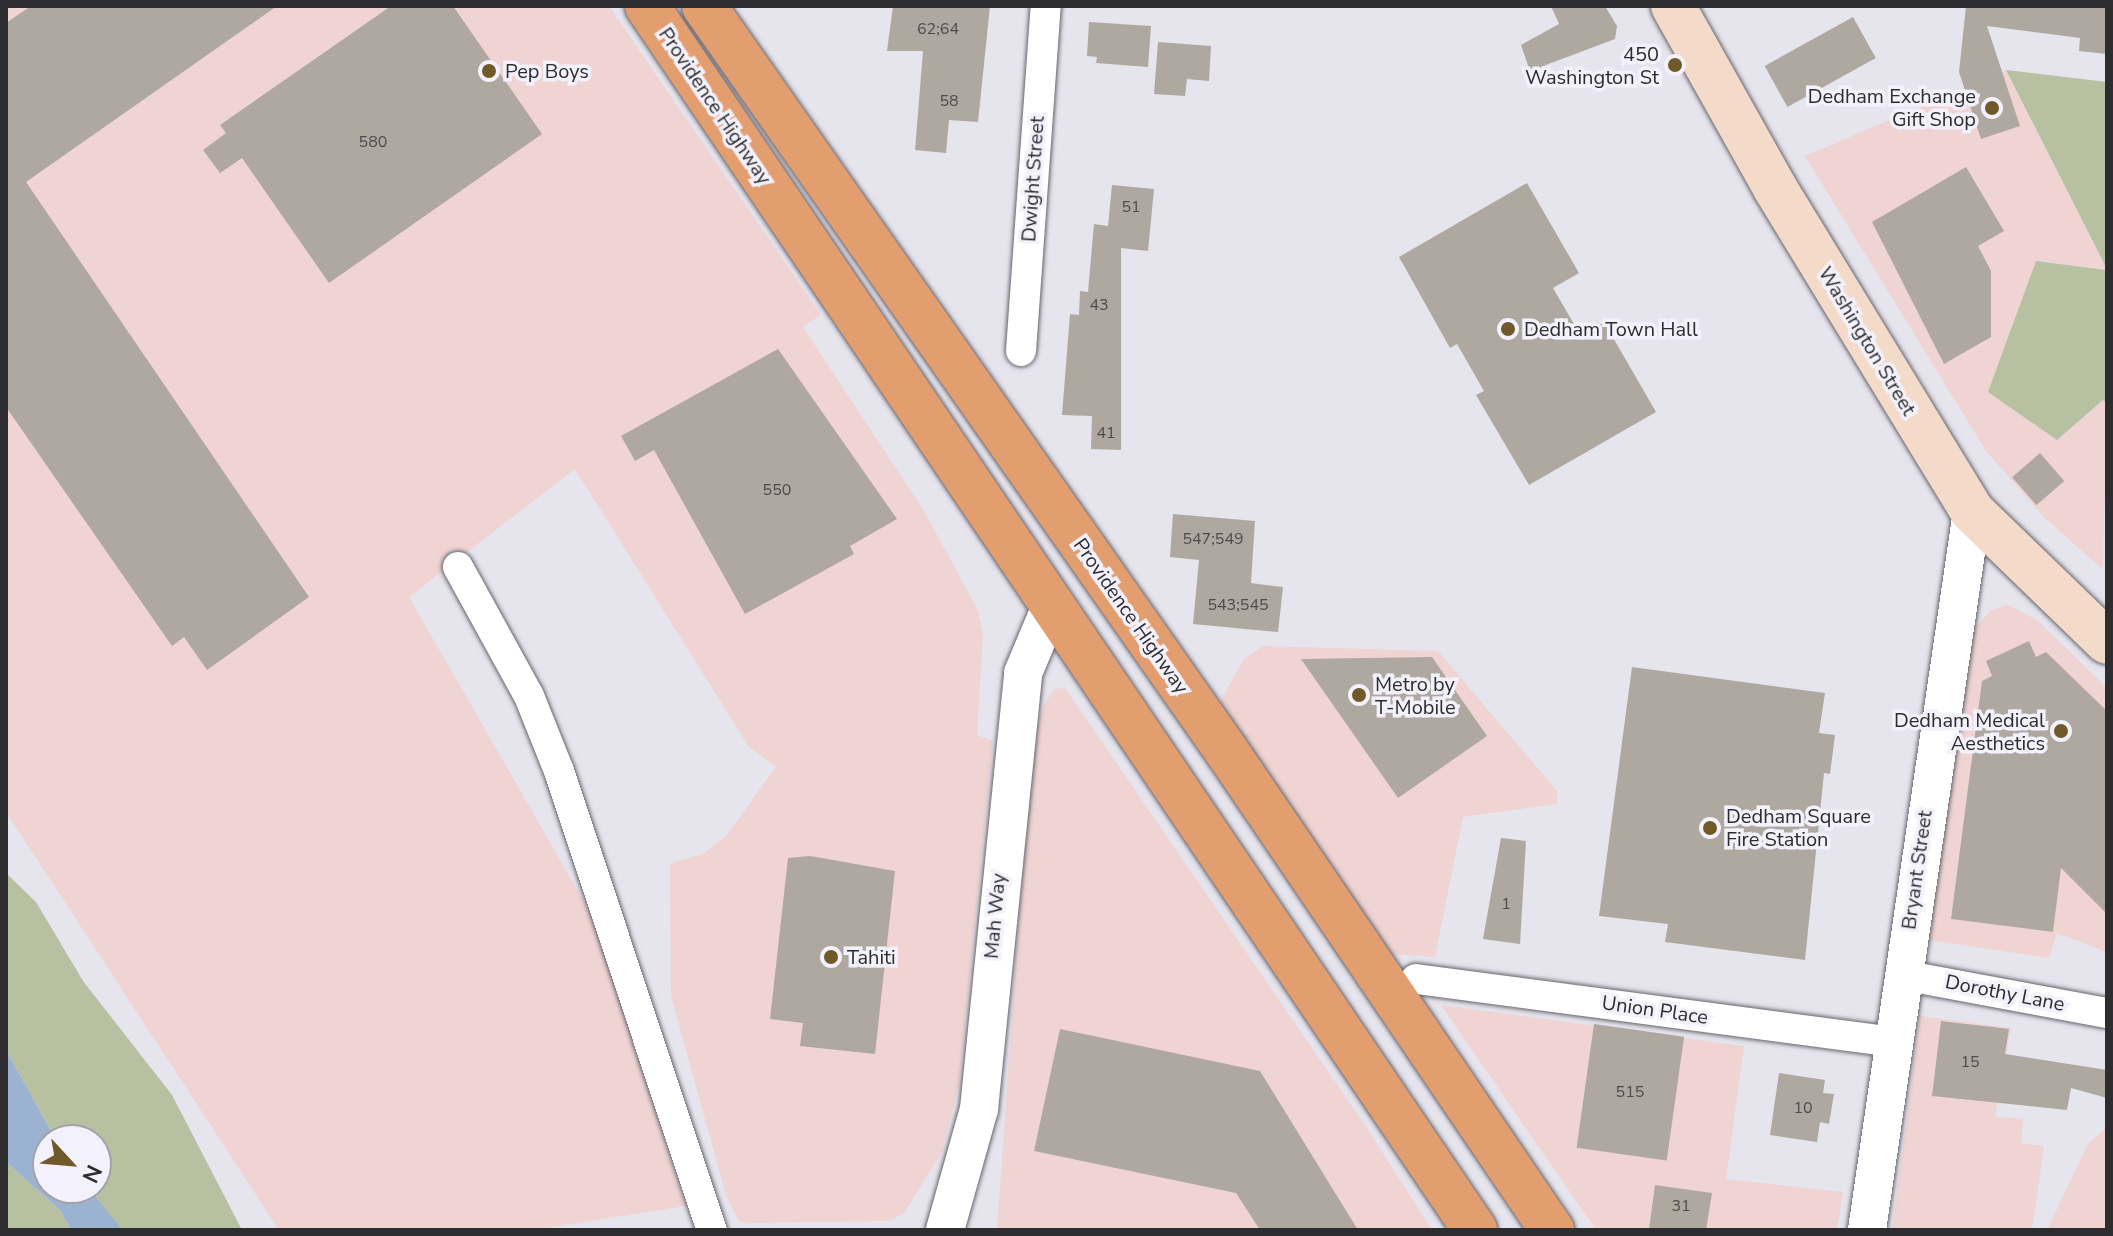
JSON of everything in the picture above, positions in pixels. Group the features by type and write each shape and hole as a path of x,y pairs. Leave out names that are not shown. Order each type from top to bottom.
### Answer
{"highway":[{"name":"Providence Highway","path":"647,6 1475,1230"},
{"name":"Providence Highway","path":"704,6 1228,753 1552,1230"}],"main road":[{"name":"Washington Street","path":"1673,6 1775,188 1972,511 2107,642"}],"street":[{"name":"Dwight Street","path":"1021,351 1046,6"},
{"name":"Bryant Street","path":"1867,1230 1972,511"},
{"path":"458,567 529,696 559,771 712,1230"},
{"name":"Mah Way","path":"945,1230 979,1109 1023,673 1052,604"},
{"name":"Dorothy Lane","path":"1902,975 2107,1013"},
{"name":"Union Place","path":"1416,979 1893,1042"}],"shaded area":[{"path":"6,6 609,6 821,315 803,327 924,511 978,610 983,635 977,735 993,741 959,1085 942,1152 904,1213 889,1221 750,1223 739,1221 726,1195 671,996 670,864 704,853 726,836 776,767 749,747 575,469 409,597 594,919 686,1206 533,1230 279,1230 6,812"},
{"path":"2006,70 2107,269 2036,261 2057,440 2107,397 2103,570 2043,516 1986,451 1805,156"},
{"path":"2008,605 2037,620 2107,688 2107,952 2057,933 2049,958 1929,940 1969,635 1991,610"},
{"path":"1263,646 1438,651 1557,791 1557,804 1463,817 1435,957 1390,954 1220,702 1244,659"},
{"path":"1065,688 1369,1131 1432,1230 997,1230 1025,831 1041,710 1054,689"},
{"path":"1441,1005 1744,1046 1726,1179 1843,1192 1837,1230 1596,1230"},
{"path":"1920,1016 2011,1028 1995,1117 2023,1119 2021,1143 2044,1146 2032,1230 1892,1230"},
{"path":"2107,1127 2107,1230 2047,1230 2088,1144"}],"green space":[{"path":"2006,70 2107,82 2107,269"},
{"path":"2036,261 2107,270 2107,403 2103,400 2057,440 1988,392"},
{"path":"6,873 36,902 83,981 172,1095 242,1230 123,1230 100,1204 112,1204 112,1124 47,1124 6,1050"},
{"path":"6,1162 32,1185 32,1204 53,1204 71,1230 6,1230"}],"water":[{"path":"6,1050 47,1124 32,1124 32,1185 6,1162"},
{"path":"53,1204 101,1204 123,1230 71,1230"}],"building":[{"path":"31,6 277,6 26,182 309,597 207,670 184,637 172,646 6,407 6,23"},
{"path":"391,6 453,6 542,134 329,283 242,158 220,173 203,150 226,133 220,125"},
{"path":"893,6 990,6 978,122 949,120 946,153 915,150 923,51 887,51"},
{"path":"1551,6 1605,6 1617,26 1615,39 1530,71 1521,45 1559,24"},
{"path":"1966,6 2107,6 2107,54 2079,51 2080,38 1987,26 2020,126 1981,139 1959,72"},
{"path":"1853,17 1876,58 1787,107 1765,66"},
{"path":"1089,22 1151,26 1148,67 1096,63 1097,57 1087,56"},
{"path":"1158,42 1211,46 1209,81 1187,79 1185,96 1154,94"},
{"path":"1966,167 2004,231 1978,246 1991,271 1991,337 1944,364 1872,222"},
{"name":"Dedham Town Hall","path":"1527,183 1579,273 1553,288 1581,336 1604,322 1656,412 1529,485 1476,395 1484,391 1457,344 1450,348 1399,257"},
{"path":"1112,185 1154,189 1148,251 1121,248 1121,450 1091,449 1092,416 1062,415 1070,314 1079,315 1080,291 1088,292 1094,224 1108,226"},
{"path":"778,349 897,519 850,546 854,554 745,614 654,450 635,461 621,436"},
{"path":"2040,453 2064,481 2036,505 2012,477"},
{"path":"1173,514 1255,521 1251,583 1283,587 1278,632 1193,624 1199,560 1170,557"},
{"path":"2029,641 2036,657 2046,652 2107,711 2107,914 2061,868 2053,932 1951,919 1982,681 1992,676 1986,661"},
{"path":"1432,657 1487,736 1398,798 1301,659"},
{"path":"1632,667 1825,693 1819,733 1835,735 1830,774 1824,773 1805,960 1665,942 1668,924 1599,916"},
{"path":"1501,838 1526,841 1520,944 1483,939"},
{"name":"Tahiti","path":"810,856 895,871 875,1054 800,1046 803,1023 770,1019 788,858"},
{"path":"1941,1021 2009,1029 2005,1054 2107,1070 2107,1098 2071,1088 2067,1110 1932,1096"},
{"path":"1594,1024 1684,1037 1667,1160 1577,1148"},
{"path":"1060,1029 1260,1071 1358,1230 1260,1230 1236,1193 1034,1151"},
{"path":"1779,1073 1825,1080 1823,1093 1834,1094 1829,1124 1820,1122 1817,1142 1770,1135"},
{"path":"1655,1185 1712,1193 1706,1230 1649,1230"}],"place":[{"name":"450 Washington St","path":"1675,65"},
{"name":"Pep Boys","path":"489,71"},
{"name":"Dedham Exchange Gift Shop","path":"1992,108"},
{"name":"Dedham Town Hall","path":"1508,329"},
{"name":"Metro by T-Mobile","path":"1359,695"},
{"name":"Dedham Medical Aesthetics","path":"2061,731"},
{"name":"Dedham Square Fire Station","path":"1710,828"},
{"name":"Tahiti","path":"831,957"}]}
